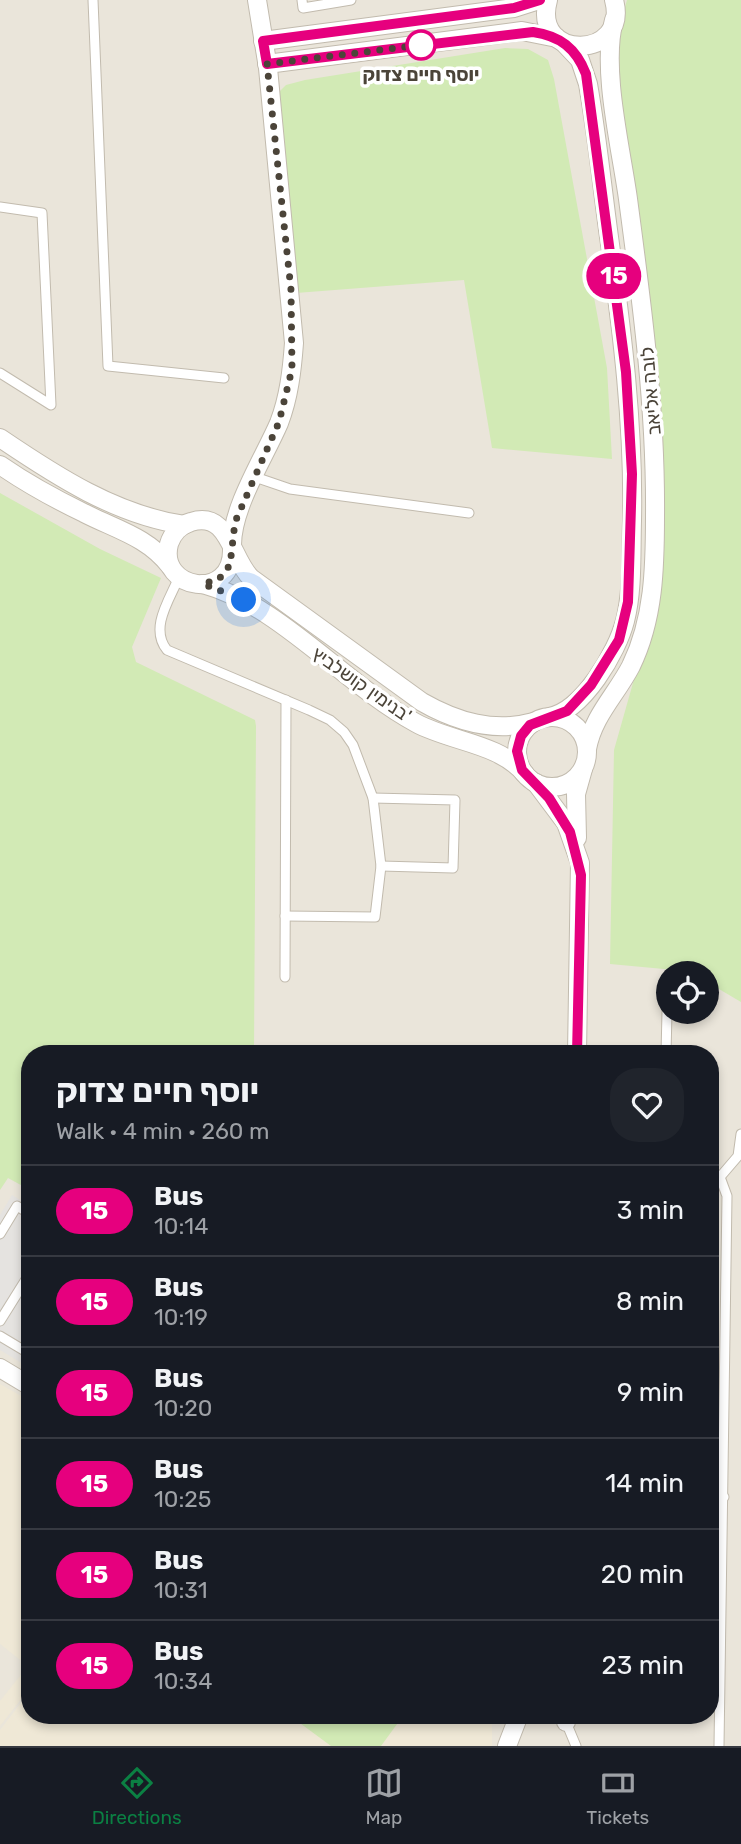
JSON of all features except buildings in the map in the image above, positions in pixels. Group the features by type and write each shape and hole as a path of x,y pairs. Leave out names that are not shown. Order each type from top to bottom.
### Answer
{"street":[{"path":"5,471 134,536 160,552 176,573 190,583 203,584 223,576 231,561 235,522 284,408 294,342 267,64 257,0"},
{"path":"263,41 514,8 540,0"},
{"name":"לובה אליאב","path":"542,719 564,713 579,699 614,649 627,611 631,550 631,436 620,318 587,79 577,55 561,40 546,19 548,0"},
{"name":"לובה אליאב","path":"585,757 595,721 629,670 643,638 650,607 655,519 649,366 610,67 614,0"},
{"path":"267,64 522,31 579,47 595,44 607,34 614,20"},
{"path":"0,438 85,491 142,514 184,525"},
{"path":"176,573 169,547 174,534 184,525 197,520 211,522 226,532 232,546"},
{"name":"בנימין קושלביץ'","path":"232,546 240,566 254,581 422,702 450,716 489,727 505,728 542,719"},
{"name":"בנימין קושלביץ'","path":"203,584 241,597 406,718 439,734 506,757 530,779 566,823 578,852"},
{"path":"542,719 573,724 583,735 585,757 576,777 564,785 550,787 530,779 518,761 517,746 523,732 542,719"},
{"name":"בנימין קושלביץ'","path":"577,1045 581,875 576,803 585,757"},
{"path":"0,1368 21,1380"},
{"path":"510,1745 512,1724"}],"lane":[{"path":"93,0 108,366 224,378"},
{"path":"302,0 303,8 351,0"},
{"path":"0,206 42,213 51,405 0,373"},
{"path":"255,477 290,489 469,513"},
{"path":"176,573 159,624 158,633 166,650 330,720 344,732 353,745 373,798 382,866 375,917 285,916"},
{"path":"285,977 286,700"},
{"path":"373,798 455,800 453,868 382,866"},
{"path":"666,1045 667,1024"},
{"path":"719,1746 727,1196 720,1177 738,1156 741,1133"},
{"path":"0,1234 17,1206 21,1208"},
{"path":"0,1321 21,1287"},
{"path":"0,1336 21,1349"},
{"path":"719,1497 724,1497"},
{"path":"568,1724 576,1746"}],"shaded area":[{"path":"0,0 741,0 741,1746 0,1746"},
{"path":"12,1195 21,1200 21,1363 0,1350 0,1215"},
{"path":"0,1384 21,1396 21,1660 0,1644"},
{"path":"21,1675 21,1699 0,1726 0,1701"},
{"path":"21,1703 21,1724 492,1724 492,1746 0,1746 0,1730"}],"green space":[{"path":"627,0 741,0 741,1002 719,989 719,961 656,961 656,968 610,964 614,750 661,584 616,61 620,24"},
{"path":"505,48 528,49 548,60 554,79 607,368 612,459 492,448 464,280 296,293 278,93 286,85 305,80"},
{"path":"0,493 100,549 161,578 132,647 136,662 255,720 256,726 254,1045 21,1045 21,1185 8,1178 0,1190"},
{"path":"301,1724 397,1724 381,1746 331,1746"}],"bus line":[{"name":"15","path":"540,0 514,8 263,41 267,64 522,31 533,32 557,38 571,48 586,74 631,424 631,550 628,602 619,640 591,685 567,711 539,719 526,728 517,751 522,770 561,814 578,852 581,875 577,1045"}],"place":[{"name":"יוסף חיים צדוק","path":"421,45"}],"route":[{"path":"244,600 203,584 219,579 230,565 235,522 279,422 292,369 294,342 291,290 267,64 421,45"}]}
